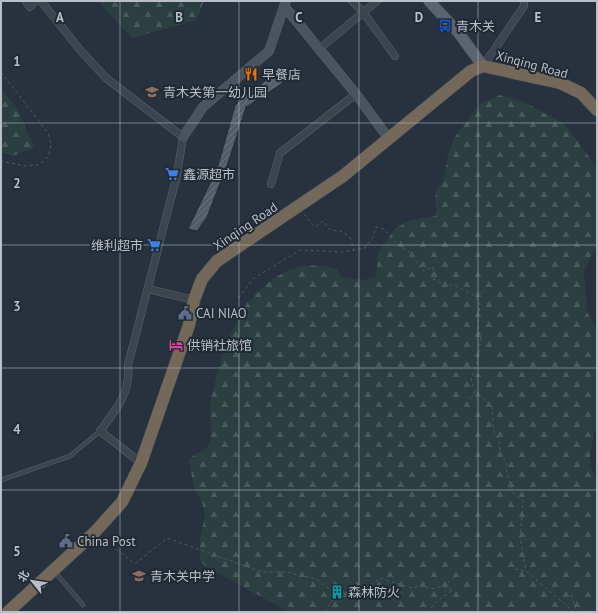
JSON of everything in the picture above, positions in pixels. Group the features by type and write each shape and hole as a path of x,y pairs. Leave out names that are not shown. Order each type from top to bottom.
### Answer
{"highway":[{"name":"Xinqing Road","path":"11,611 96,532 122,502 141,463 190,325 194,300 202,279 217,261 298,208 343,176 471,71 483,66 560,83 581,93 597,110"}],"main road":[{"path":"429,1 458,32 483,66"}],"street":[{"path":"26,1 30,7 36,1"},
{"path":"41,1 81,51 106,78 183,137"},
{"path":"352,1 395,56"},
{"path":"319,49 377,1"},
{"path":"483,66 524,6 524,1"},
{"path":"141,463 100,431 121,404 129,376 128,365 177,175 183,137 203,107 268,51 285,3"},
{"path":"285,3 389,139"},
{"path":"271,184 280,153 356,94"},
{"path":"148,289 194,300"}],"lane":[{"path":"1,480 70,456 100,431"},
{"path":"54,571 83,605"}],"path":[{"path":"1,72 48,133 51,145 48,156 38,164 24,166 1,161"},
{"path":"298,208 315,227 323,221 330,230 341,231 350,237 354,250"},
{"path":"238,298 252,279 300,250 312,249 326,252 365,248 373,237 376,227 384,229 392,239 410,253 423,271 433,267 432,278 444,285 454,285 474,295 480,304 478,328 481,338 477,363 471,380 475,391 492,407 494,431 500,441 500,452 506,462 507,474 514,495 523,501 520,537 526,571"},
{"path":"477,298 484,290"},
{"path":"469,399 475,391"},
{"path":"96,532 135,564 167,538 262,572 286,572 316,579 336,594"},
{"path":"515,569 526,571 574,612"},
{"path":"325,612 336,594 370,586 380,578 412,588 421,585 432,589 442,586 457,576"},
{"path":"429,612 434,603 453,590 442,586"},
{"path":"571,595 577,612"}],"green space":[{"path":"98,1 204,1 196,20 132,38"},
{"path":"1,89 17,108 34,147 13,156 1,152"},
{"path":"500,95 522,101 561,122 568,128 597,168 597,250 591,256 584,272 587,312 597,330 597,430 594,432 590,461 593,472 597,478 597,612 289,612 205,566 200,560 200,539 205,515 202,502 194,489 189,459 197,453 205,451 210,439 211,401 216,378 228,341 244,307 273,279 292,269 313,265 325,266 337,269 341,277 364,280 375,277 378,252 396,228 411,220 436,216 436,191 444,179 448,154 455,137 480,104"},
{"path":"482,344 489,349 492,368 486,376 476,373"}],"building":[{"path":"276,73 283,83 246,107 229,160 207,217 197,231 188,229 217,169 235,106 243,97"}],"place":[{"name":"青木关","path":"445,26"},
{"name":"早餐店","path":"251,74"},
{"name":"青木关第一幼儿园","path":"152,92"},
{"name":"鑫源超市","path":"172,174"},
{"name":"维利超市","path":"154,245"},
{"name":"CAI NIAO","path":"185,313"},
{"name":"供销社旅馆","path":"176,345"},
{"name":"China Post","path":"66,541"},
{"name":"青木关中学","path":"139,576"},
{"name":"森林防火","path":"337,592"}]}
